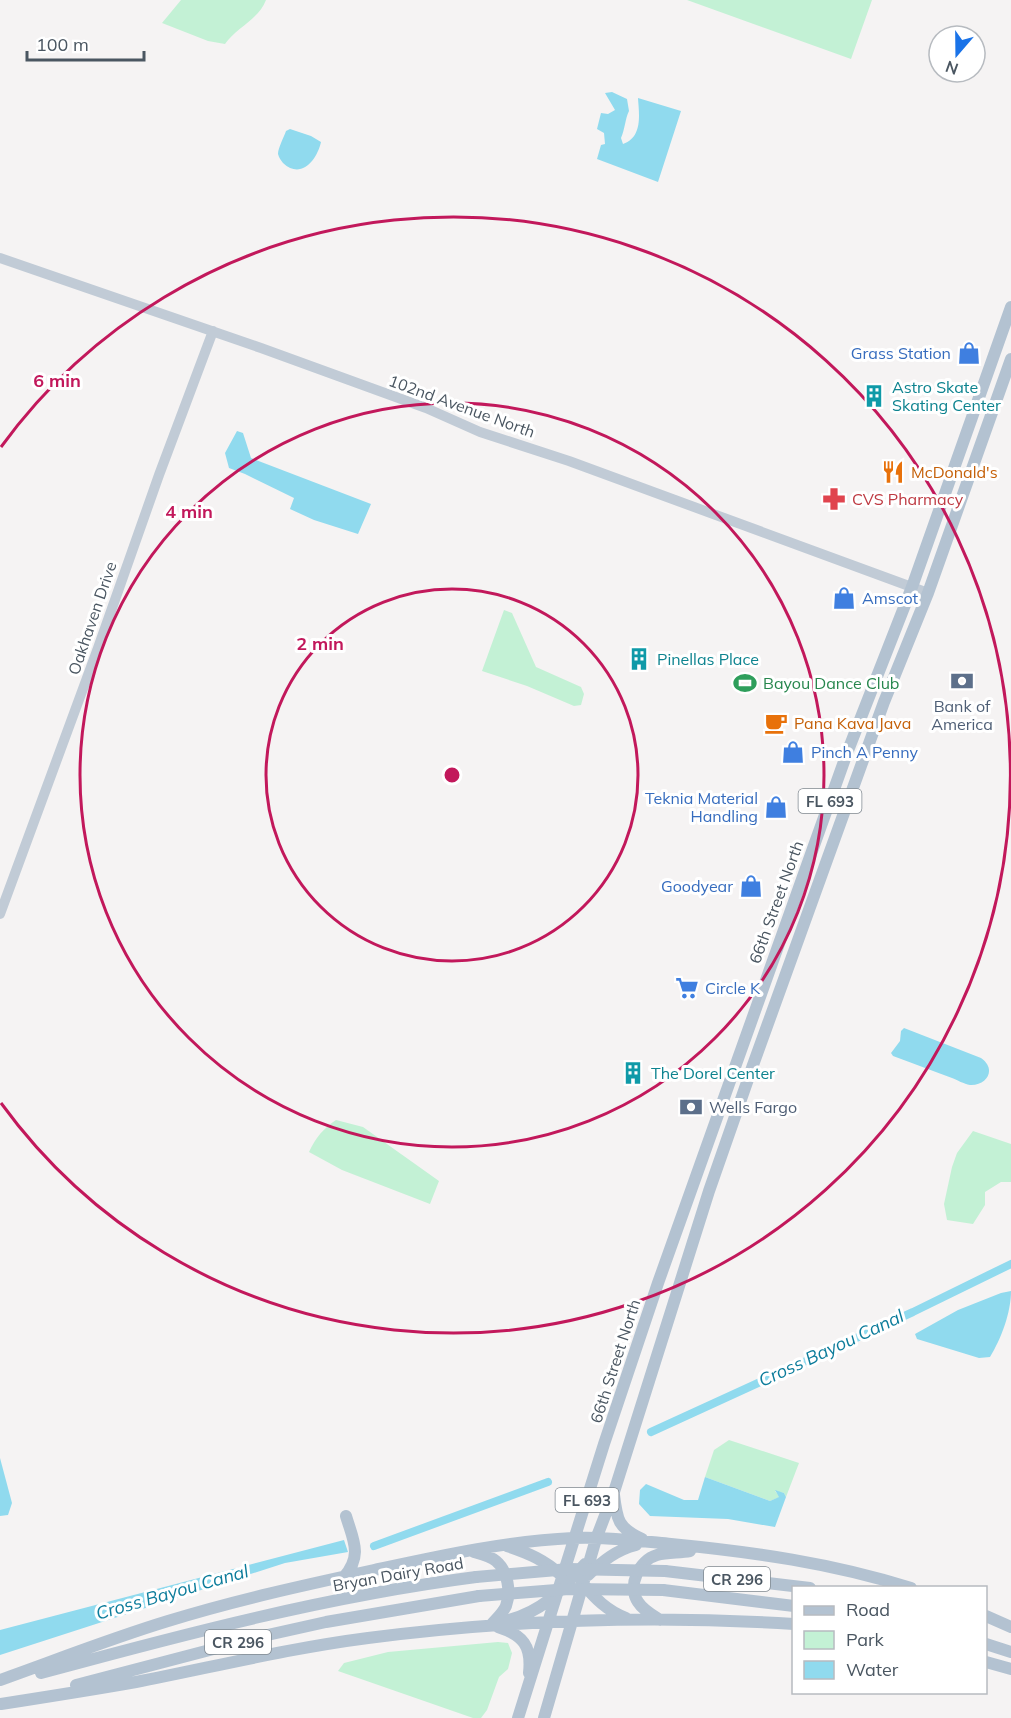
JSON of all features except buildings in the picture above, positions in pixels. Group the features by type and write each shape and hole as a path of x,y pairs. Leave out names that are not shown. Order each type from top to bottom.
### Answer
{"main road":[{"name":"66th Street North","path":"575,1581 568,1559 658,1283 868,696 912,587 1011,307"},
{"name":"66th Street North","path":"575,1581 591,1557 710,1191 766,1030 884,702 928,593 1011,359"},
{"path":"766,1030 763,1023 767,999 783,955 780,941"},
{"path":"614,1492 616,1517 627,1532 649,1542"},
{"path":"344,1577 355,1561 356,1549 346,1516"},
{"path":"0,1682 167,1621 275,1592 501,1545 576,1537 772,1555 829,1565 907,1586"},
{"path":"491,1625 521,1616 547,1603 603,1560 622,1549 649,1542"},
{"path":"501,1545 549,1564 575,1581 611,1612 632,1620"},
{"path":"661,1620 645,1610 637,1600 633,1587 637,1572 646,1561 656,1555 718,1549"},
{"path":"470,1551 486,1555 496,1561 504,1571 509,1587 506,1606 491,1625"},
{"name":"Bryan Dairy Road","path":"0,1682 257,1619 410,1586 476,1577 569,1569 665,1571 801,1586"},
{"path":"544,1718 578,1605 575,1581"},
{"path":"553,1609 575,1581"},
{"name":"CR 296","path":"1,1704 263,1636 326,1622 478,1596 569,1589 663,1590 792,1606"},
{"path":"518,1718 557,1595"},
{"path":"987,1616 1011,1627"},
{"path":"1,1704 134,1682 366,1638 491,1625 632,1620 732,1620 792,1624"},
{"path":"491,1625 511,1631 528,1649 530,1665 528,1689"},
{"path":"987,1625 1011,1633"},
{"path":"987,1644 1011,1652"},
{"path":"987,1662 1011,1669"}],"street":[{"name":"102nd Avenue North","path":"0,258 213,331 426,408 480,432 569,461 928,593"},
{"name":"Oakhaven Drive","path":"0,914 213,331"}],"green space":[{"path":"181,0 266,0 258,13 225,44 208,41 162,23"},
{"path":"687,0 872,0 851,59"},
{"path":"504,610 512,613 536,667 581,687 584,694 581,705 574,706 527,686 482,671"},
{"path":"336,1120 363,1127 439,1181 430,1204 342,1170 309,1152 320,1134"},
{"path":"973,1131 1011,1144 1011,1182 1001,1182 985,1192 985,1205 973,1224 947,1220 944,1204 957,1153"},
{"path":"729,1440 799,1463 786,1497 784,1493 775,1491 780,1497 770,1501 705,1477 714,1450"},
{"path":"508,1643 512,1653 508,1669 499,1677 487,1710 481,1718 473,1718 338,1671 344,1663 388,1652"}],"water":[{"path":"612,92 627,99 629,111 621,138 623,144 629,141 637,131 638,98 681,111 658,182 597,159 601,145 605,144 604,133 597,129 601,113 608,114 615,110 605,93"},
{"path":"290,129 321,142 312,161 302,169 290,168 278,155 286,131"},
{"path":"237,431 243,433 251,458 371,504 358,534 314,520 290,509 294,498 229,468 225,453"},
{"path":"904,1028 981,1058 988,1067 988,1076 981,1083 970,1085 893,1056 891,1053 900,1041 901,1031"},
{"path":"1011,1291 1005,1326 990,1357 979,1358 917,1339 915,1334 958,1310"},
{"path":"0,1458 12,1503 8,1515 0,1516"},
{"path":"705,1477 770,1501 779,1497 775,1490 784,1493 786,1497 775,1527 728,1519 650,1516 639,1504 640,1490 646,1484 684,1500 698,1500"},
{"path":"344,1540 348,1552 285,1563 0,1655 0,1630"}],"waterway":[{"name":"Cross Bayou Canal","path":"651,1432 913,1312 1011,1264"},
{"name":"Cross Bayou Canal","path":"374,1546 548,1482"}],"place":[{"name":"Grass Station","path":"969,353"},
{"name":"Astro Skate Skating Center","path":"874,396"},
{"name":"McDonald's","path":"893,472"},
{"name":"CVS Pharmacy","path":"834,499"},
{"name":"Amscot","path":"844,598"},
{"name":"Pinellas Place","path":"639,659"},
{"name":"Bank of America","path":"962,681"},
{"name":"Bayou Dance Club","path":"745,683"},
{"name":"Pana Kava Java","path":"776,723"},
{"name":"Pinch A Penny","path":"793,752"},
{"name":"Teknia Material Handling","path":"776,807"},
{"name":"Goodyear","path":"751,886"},
{"name":"Circle K","path":"687,988"},
{"name":"The Dorel Center","path":"633,1073"},
{"name":"Wells Fargo","path":"691,1107"}]}
